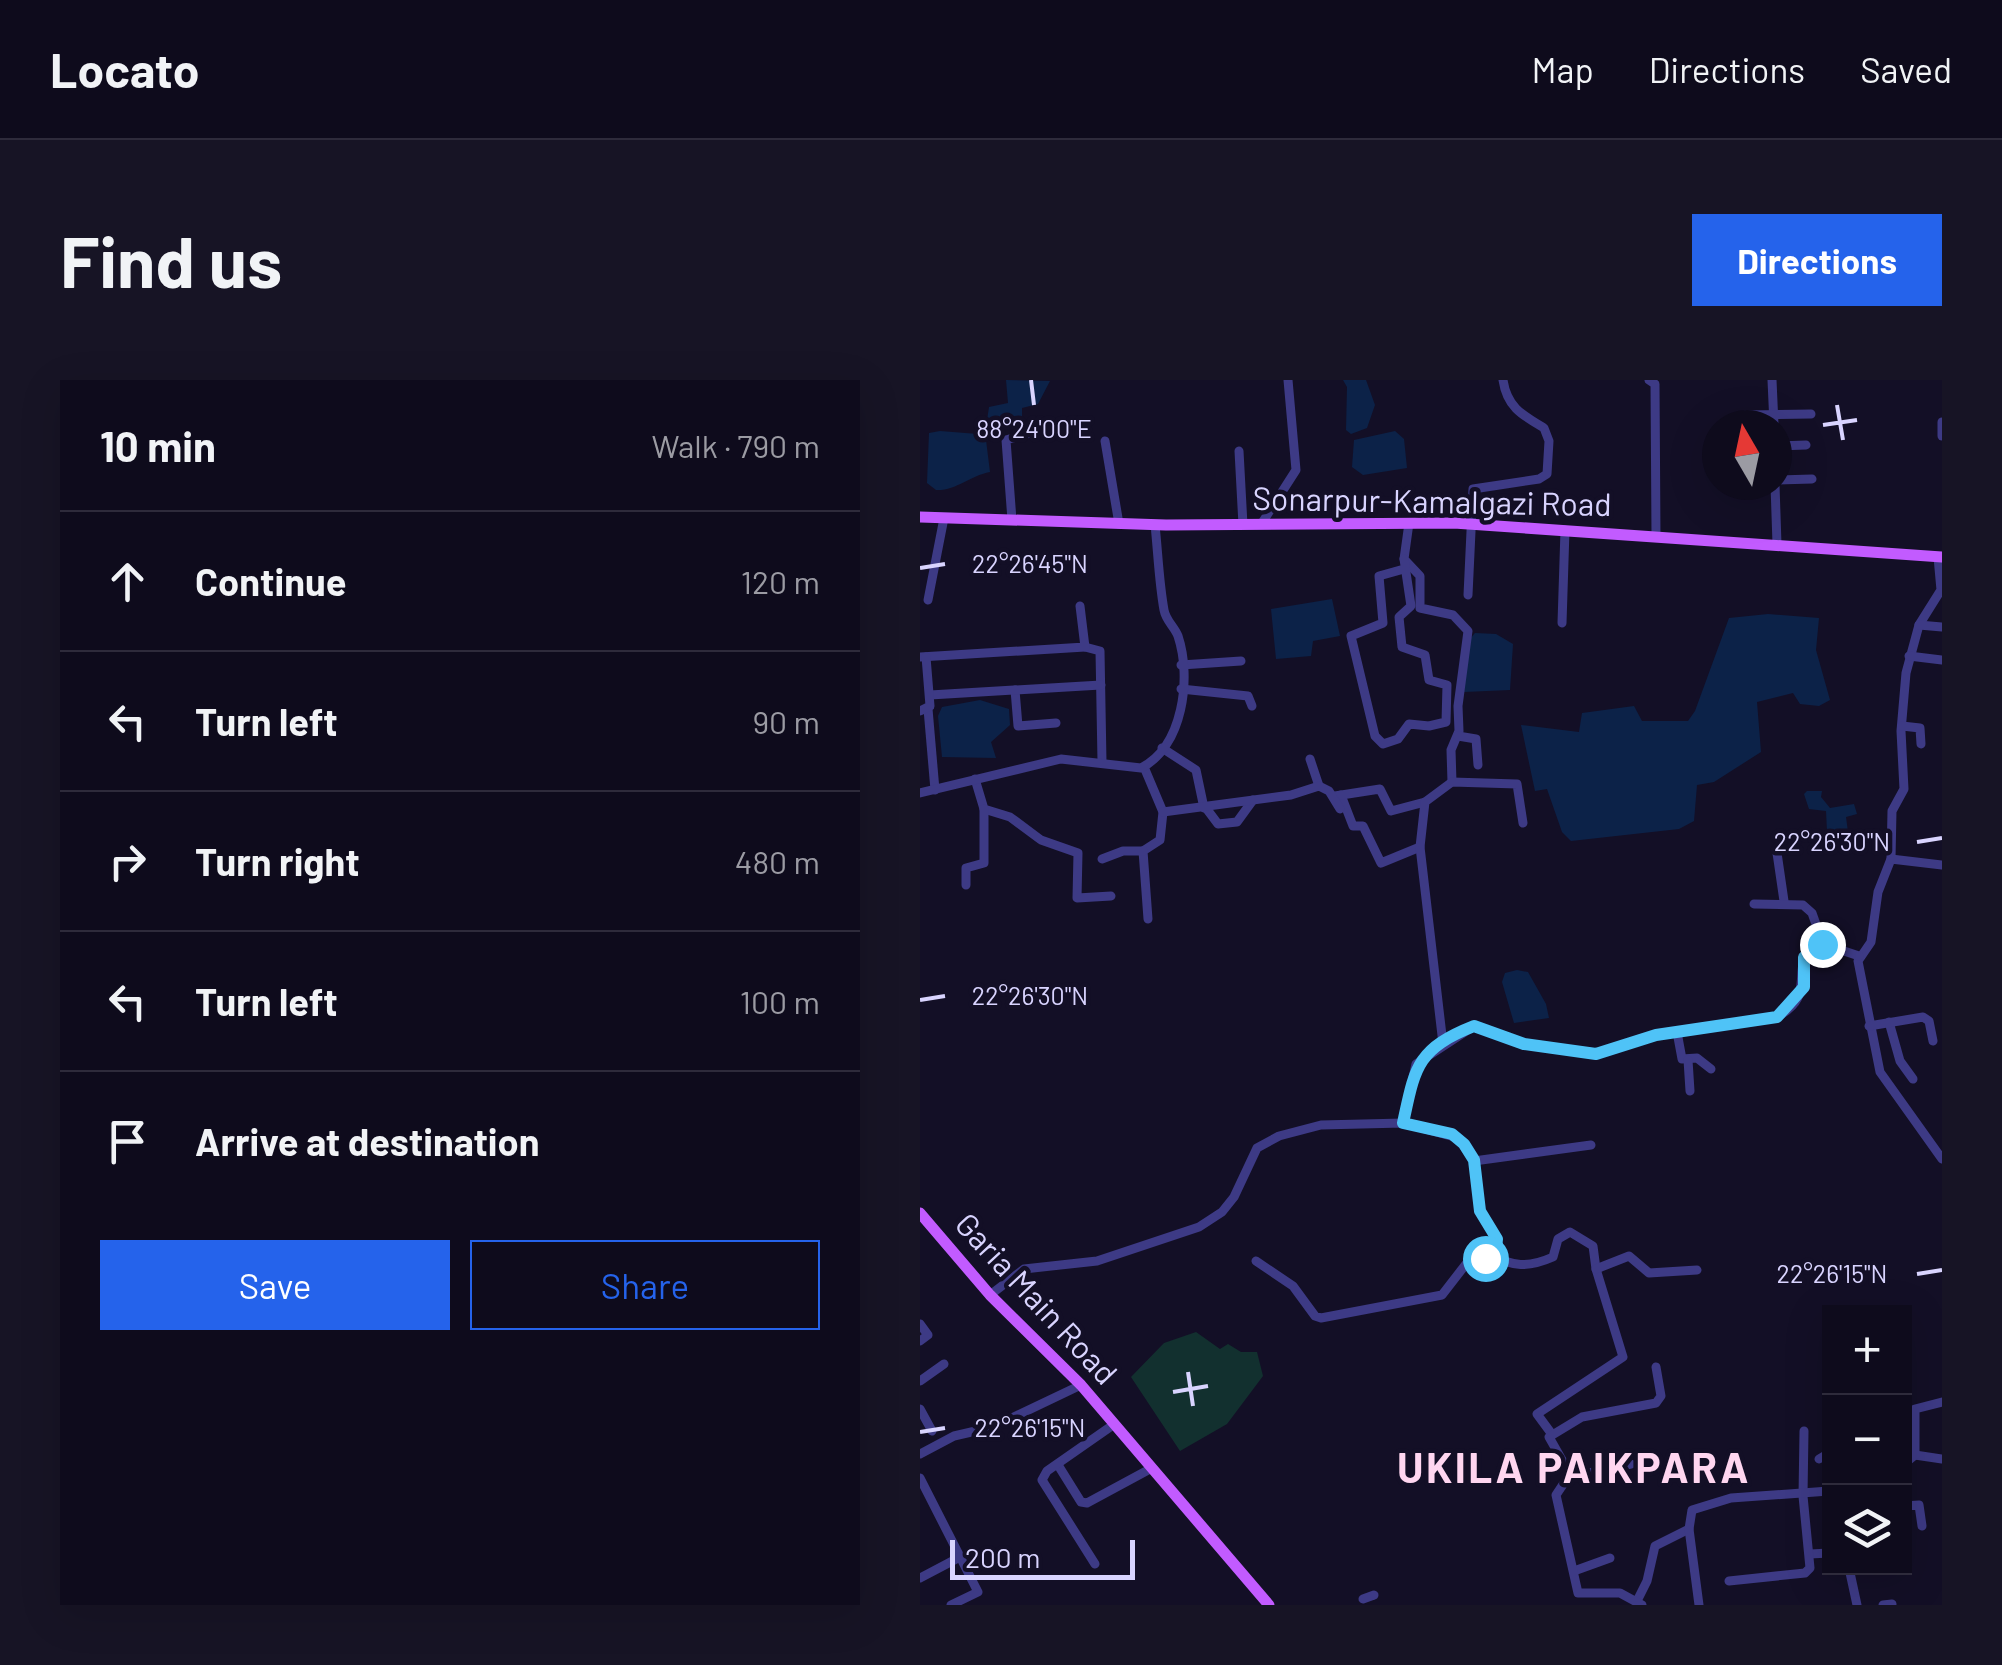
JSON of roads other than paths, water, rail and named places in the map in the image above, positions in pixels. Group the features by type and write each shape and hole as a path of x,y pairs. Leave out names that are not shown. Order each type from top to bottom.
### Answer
{"main road":[{"name":"Sonarpur-Kamalgazi Road","path":"920,518 1156,525 1468,524 1940,557"},
{"name":"Garia Main Road","path":"920,1212 990,1295 1080,1385 1269,1605"}],"street":[{"path":"1262,524 1296,470 1288,380"},
{"path":"1468,595 1472,489 1479,485 1511,486 1547,474 1549,442 1544,428 1516,411 1503,380"},
{"path":"1648,380 1655,384 1656,536"},
{"path":"1772,380 1774,410"},
{"path":"1792,417 1812,414"},
{"path":"1942,422 1942,436"},
{"path":"1012,520 1006,440 1030,433"},
{"path":"1104,441 1119,524"},
{"path":"1792,446 1806,446"},
{"path":"1239,450 1243,525"},
{"path":"1792,481 1812,479"},
{"path":"1776,500 1777,544"},
{"path":"928,600 944,518"},
{"path":"1399,622 1382,623 1350,636 1375,736 1383,744 1398,739 1408,724 1446,722 1447,685 1428,680 1425,655 1402,647 1399,622 1411,606 1404,564 1409,523"},
{"path":"1144,767 1175,734 1181,689 1178,638 1164,613 1156,525"},
{"path":"1562,624 1564,530"},
{"path":"1940,557 1941,595 1919,625 1910,656 1902,726 1904,789 1892,811 1891,859 1878,892 1871,942 1859,956 1875,1058 1888,1087 1942,1159"},
{"path":"1382,623 1379,576 1404,564"},
{"path":"1404,564 1418,572 1423,611 1453,615 1468,630 1458,736 1451,750 1452,782"},
{"path":"1080,606 1085,647"},
{"path":"1919,625 1942,627"},
{"path":"936,790 924,710 930,695 923,657 1096,646 1100,651 1102,762"},
{"path":"1910,656 1942,660"},
{"path":"1181,665 1241,662"},
{"path":"930,695 1101,685"},
{"path":"1181,689 1248,696 1252,706"},
{"path":"1014,690 1018,726 1056,723"},
{"path":"1902,726 1920,728 1921,744"},
{"path":"1458,736 1476,740 1478,765"},
{"path":"1162,748 1196,770 1205,808 1218,824 1237,822 1253,800"},
{"path":"920,792 1061,759 1144,767"},
{"path":"1310,759 1318,786"},
{"path":"1102,858 1124,851 1143,852 1162,836 1163,812 1144,767"},
{"path":"966,884 967,867 984,863 984,810 975,779"},
{"path":"1337,796 1380,789 1391,811 1425,802 1452,782 1519,785 1524,822"},
{"path":"1163,812 1253,800 1318,786 1337,796 1353,826 1363,826 1381,863 1420,847"},
{"path":"1337,796 1340,809"},
{"path":"1425,802 1420,847 1443,1044"},
{"path":"984,810 1010,817 1041,840 1078,853 1077,898 1110,896"},
{"path":"1143,852 1148,919"},
{"path":"1777,853 1784,901"},
{"path":"1891,859 1942,866"},
{"path":"1754,904 1784,901 1809,910 1822,944"},
{"path":"1822,944 1859,956"},
{"path":"1403,1123 1416,1064 1468,1028 1480,1026 1524,1044 1596,1054 1677,1032 1782,1015 1804,987 1804,957 1822,944"},
{"path":"1869,1026 1927,1018 1933,1041"},
{"path":"1889,1022 1900,1060 1913,1079"},
{"path":"1677,1032 1682,1060 1697,1058 1711,1069"},
{"path":"1688,1060 1690,1091"},
{"path":"990,1295 1024,1269 1097,1261 1199,1227 1222,1212 1234,1197 1252,1154 1279,1136 1320,1125 1403,1123 1452,1134 1474,1160 1480,1211 1497,1239 1489,1254 1466,1264 1442,1295 1321,1318 1314,1316 1293,1286 1256,1261"},
{"path":"1474,1160 1591,1144"},
{"path":"1489,1254 1520,1267 1540,1263 1553,1257 1558,1239 1570,1232 1594,1246 1596,1269 1623,1357 1537,1414 1551,1433 1550,1446 1570,1476"},
{"path":"1596,1269 1629,1256 1650,1273 1698,1270"},
{"path":"920,1324 928,1335 920,1341"},
{"path":"920,1381 944,1364"},
{"path":"1551,1433 1589,1415 1656,1403 1661,1396 1656,1366"},
{"path":"920,1454 954,1436 993,1427 1080,1385"},
{"path":"1915,1455 1914,1411 1942,1402"},
{"path":"920,1410 932,1432"},
{"path":"1096,1564 1043,1485 1043,1474 1113,1424"},
{"path":"1729,1581 1805,1572 1810,1568 1803,1496 1804,1431"},
{"path":"1912,1457 1942,1459"},
{"path":"1572,1605 1578,1593 1556,1495 1570,1476 1632,1464"},
{"path":"1058,1465 1082,1502 1088,1504 1150,1469"},
{"path":"920,1478 984,1605"},
{"path":"1700,1605 1689,1529 1692,1510 1715,1501 1822,1493"},
{"path":"1912,1505 1919,1505 1922,1526"},
{"path":"1578,1593 1610,1592 1639,1603 1655,1546 1689,1529"},
{"path":"1810,1554 1822,1553"},
{"path":"920,1578 960,1557"},
{"path":"1574,1572 1610,1558"},
{"path":"1851,1575 1857,1605"},
{"path":"951,1605 978,1592"},
{"path":"1883,1605 1892,1604"}],"water":[{"path":"1006,380 1050,381 1038,404 1022,408 1022,424 993,431 986,427 989,407 1008,403"},
{"path":"1343,380 1366,380 1375,405 1367,428 1351,434 1346,430 1347,387"},
{"path":"1395,431 1404,439 1407,468 1363,475 1352,467 1354,440"},
{"path":"929,433 978,434 986,440 990,472 943,490 927,483"},
{"path":"1332,599 1340,636 1313,641 1311,656 1276,659 1271,609"},
{"path":"1768,614 1819,618 1816,650 1830,700 1819,706 1800,704 1793,693 1757,702 1761,752 1714,782 1697,785 1694,821 1679,829 1571,841 1562,832 1547,789 1535,791 1521,725 1579,732 1582,713 1634,706 1642,721 1688,721 1729,618"},
{"path":"1475,633 1496,634 1513,644 1510,690 1464,692 1469,640"},
{"path":"980,700 1009,709 1010,725 991,742 996,758 942,757 938,716 942,707"},
{"path":"1822,791 1821,797 1830,808 1854,804 1857,814 1846,817 1850,847 1828,852 1826,811 1809,809 1804,794"},
{"path":"1528,972 1546,1004 1549,1018 1514,1023 1502,982 1505,973"}],"district":[{"name":"UKILA PAIKPARA","path":"1574,1468"}]}
